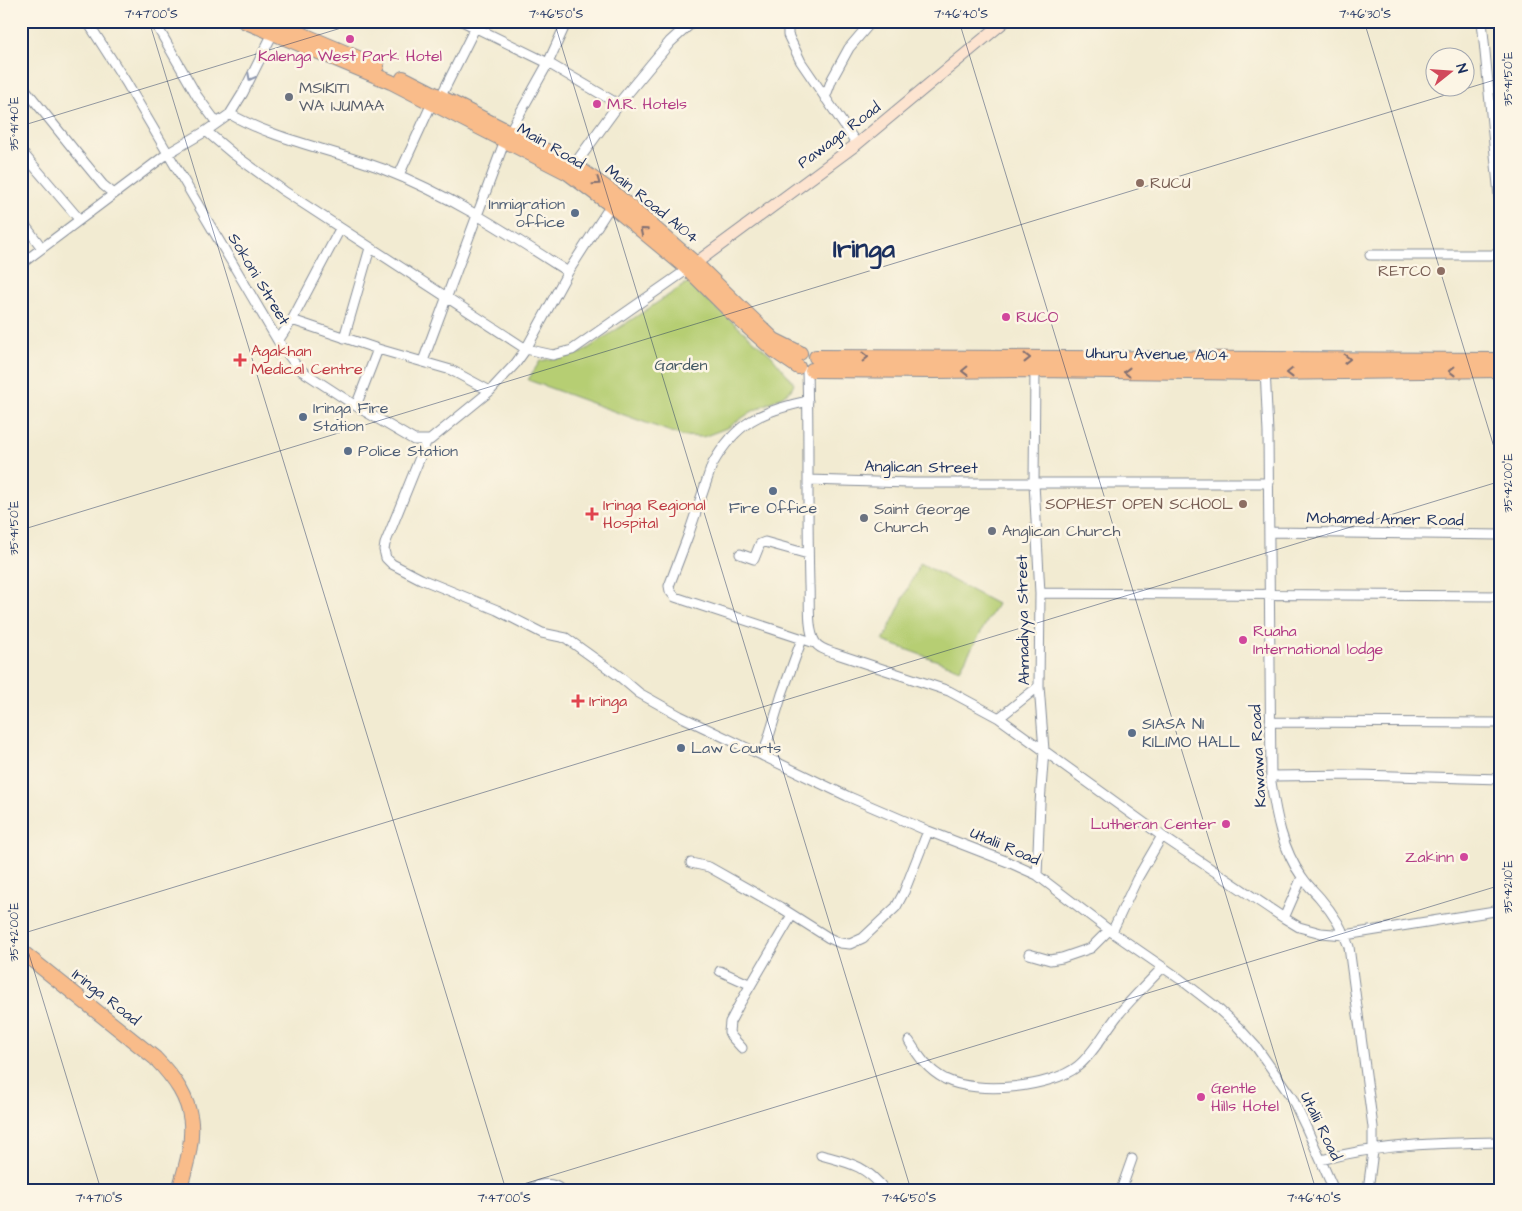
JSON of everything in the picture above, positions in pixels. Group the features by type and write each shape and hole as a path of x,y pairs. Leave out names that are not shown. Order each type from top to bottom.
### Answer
{"highway":[{"name":"Main Road","path":"244,21 272,27 391,82 436,100 571,169 611,205 692,266 731,312 776,352 807,364"},
{"name":"Main Road A104","path":"571,169 622,200 692,266"},
{"name":"Uhuru Avenue, A104","path":"807,364 1266,358 1501,360"},
{"name":"Uhuru Avenue, A104","path":"807,364 1265,374 1501,370"},
{"name":"Iringa Road","path":"21,951 155,1058 180,1087 189,1106 192,1128 189,1156 179,1190"}],"main road":[{"name":"Pawaga Road","path":"692,266 857,144 1006,21"}],"street":[{"name":"Sokoni Street","path":"87,21 126,82 278,341 299,368 356,406 414,440 427,440"},
{"path":"154,21 197,96 217,123"},
{"path":"462,21 548,63 618,104"},
{"path":"423,361 507,136 548,63 566,21"},
{"path":"571,169 618,104 670,42 693,21"},
{"path":"788,21 788,35 801,62 857,144"},
{"path":"825,98 832,79 848,48 872,21"},
{"path":"1482,21 1501,216"},
{"path":"21,264 168,154 230,114 247,85 272,27"},
{"path":"399,175 436,100 476,28"},
{"path":"21,84 103,185 114,194"},
{"path":"230,114 256,127 399,175 477,214 568,272"},
{"path":"206,131 232,153 284,191 526,349 553,355 572,350 692,266"},
{"path":"21,151 80,219"},
{"path":"427,440 430,440 490,391 516,363 526,349 568,272 611,205"},
{"path":"21,220 42,248"},
{"path":"278,341 292,320 340,229"},
{"path":"344,338 370,248"},
{"path":"1370,255 1501,255"},
{"path":"292,320 378,349 451,370 490,391"},
{"path":"356,406 378,349"},
{"name":"Kawawa Road","path":"1266,358 1269,483 1271,782 1277,820 1289,854 1302,877 1321,899 1345,935 1351,955 1371,1105 1373,1151 1368,1190"},
{"path":"807,364 808,554 811,624 815,643"},
{"name":"Ahmadiyya Street","path":"1035,370 1034,483 1040,593 1039,686 1044,750 1037,875"},
{"path":"1501,379 1501,392"},
{"path":"808,401 764,413 747,422 718,455 712,465 669,586 670,591 675,597 815,643 819,647 834,653 949,691 999,718 1162,836 1299,927 1321,934 1345,935 1501,910"},
{"name":"Utalii Road","path":"427,440 385,544 386,558 392,564 421,579 497,610 542,632 566,638 619,676 638,693 680,716 928,831 1037,875 1110,931 1163,967 1215,1006 1238,1027 1257,1048 1292,1098 1321,1160 1332,1189"},
{"name":"Anglican Street","path":"808,480 909,483 1269,483"},
{"name":"Mohamed Amer Road","path":"1269,532 1501,535"},
{"path":"740,554 754,559 762,542 808,554"},
{"path":"1040,593 1132,592 1157,595 1269,596 1366,594 1501,596"},
{"path":"763,756 782,694 802,640"},
{"path":"999,718 1039,686"},
{"path":"1270,722 1501,723"},
{"path":"1272,776 1358,775 1501,779"},
{"path":"691,863 709,867 829,938 840,943 855,942 896,908 928,831"},
{"path":"1029,954 1050,960 1091,948 1110,931 1162,836"},
{"path":"1284,918 1302,877"},
{"path":"742,1048 731,1036 729,1028 738,1005 792,915"},
{"path":"909,1041 924,1065 945,1079 957,1084 978,1087 1007,1087 1050,1080 1064,1075 1083,1062 1119,1014 1163,967"},
{"path":"720,971 751,985"},
{"path":"1321,1160 1413,1145 1501,1142"},
{"path":"821,1155 860,1167 871,1175 885,1190"},
{"path":"1121,1190 1132,1159"},
{"path":"526,1190 538,1185 548,1184 559,1187 561,1190"}],"green space":[{"name":"Garden","path":"687,283 771,355 794,383 791,390 751,412 729,427 703,437 682,436 528,380 540,361 581,353"},
{"path":"920,563 997,604 960,669 883,641"}],"place":[{"name":"Kalenga West Park Hotel","path":"350,39"},
{"name":"MSIKITI WA IJUMAA","path":"289,97"},
{"name":"M.R. Hotels","path":"597,104"},
{"name":"RUCU","path":"1140,183"},
{"name":"Inmigration office","path":"575,213"},
{"name":"RETCO","path":"1441,271"},
{"name":"RUCO","path":"1006,317"},
{"name":"Agakhan Medical Centre","path":"240,360"},
{"name":"Iringa Fire Station","path":"303,417"},
{"name":"Police Station","path":"348,451"},
{"name":"Fire Office","path":"773,491"},
{"name":"SOPHEST OPEN SCHOOL","path":"1243,504"},
{"name":"Iringa Regional Hospital","path":"592,514"},
{"name":"Saint George Church","path":"864,518"},
{"name":"Anglican Church","path":"992,531"},
{"name":"Ruaha International lodge","path":"1243,640"},
{"name":"Iringa","path":"578,701"},
{"name":"SIASA NI KILIMO HALL","path":"1132,733"},
{"name":"Law Courts","path":"681,748"},
{"name":"Lutheran Center","path":"1226,824"},
{"name":"Zakinn","path":"1464,857"},
{"name":"Gentle Hills Hotel","path":"1201,1097"}],"district":[{"name":"Iringa","path":"864,249"}]}
